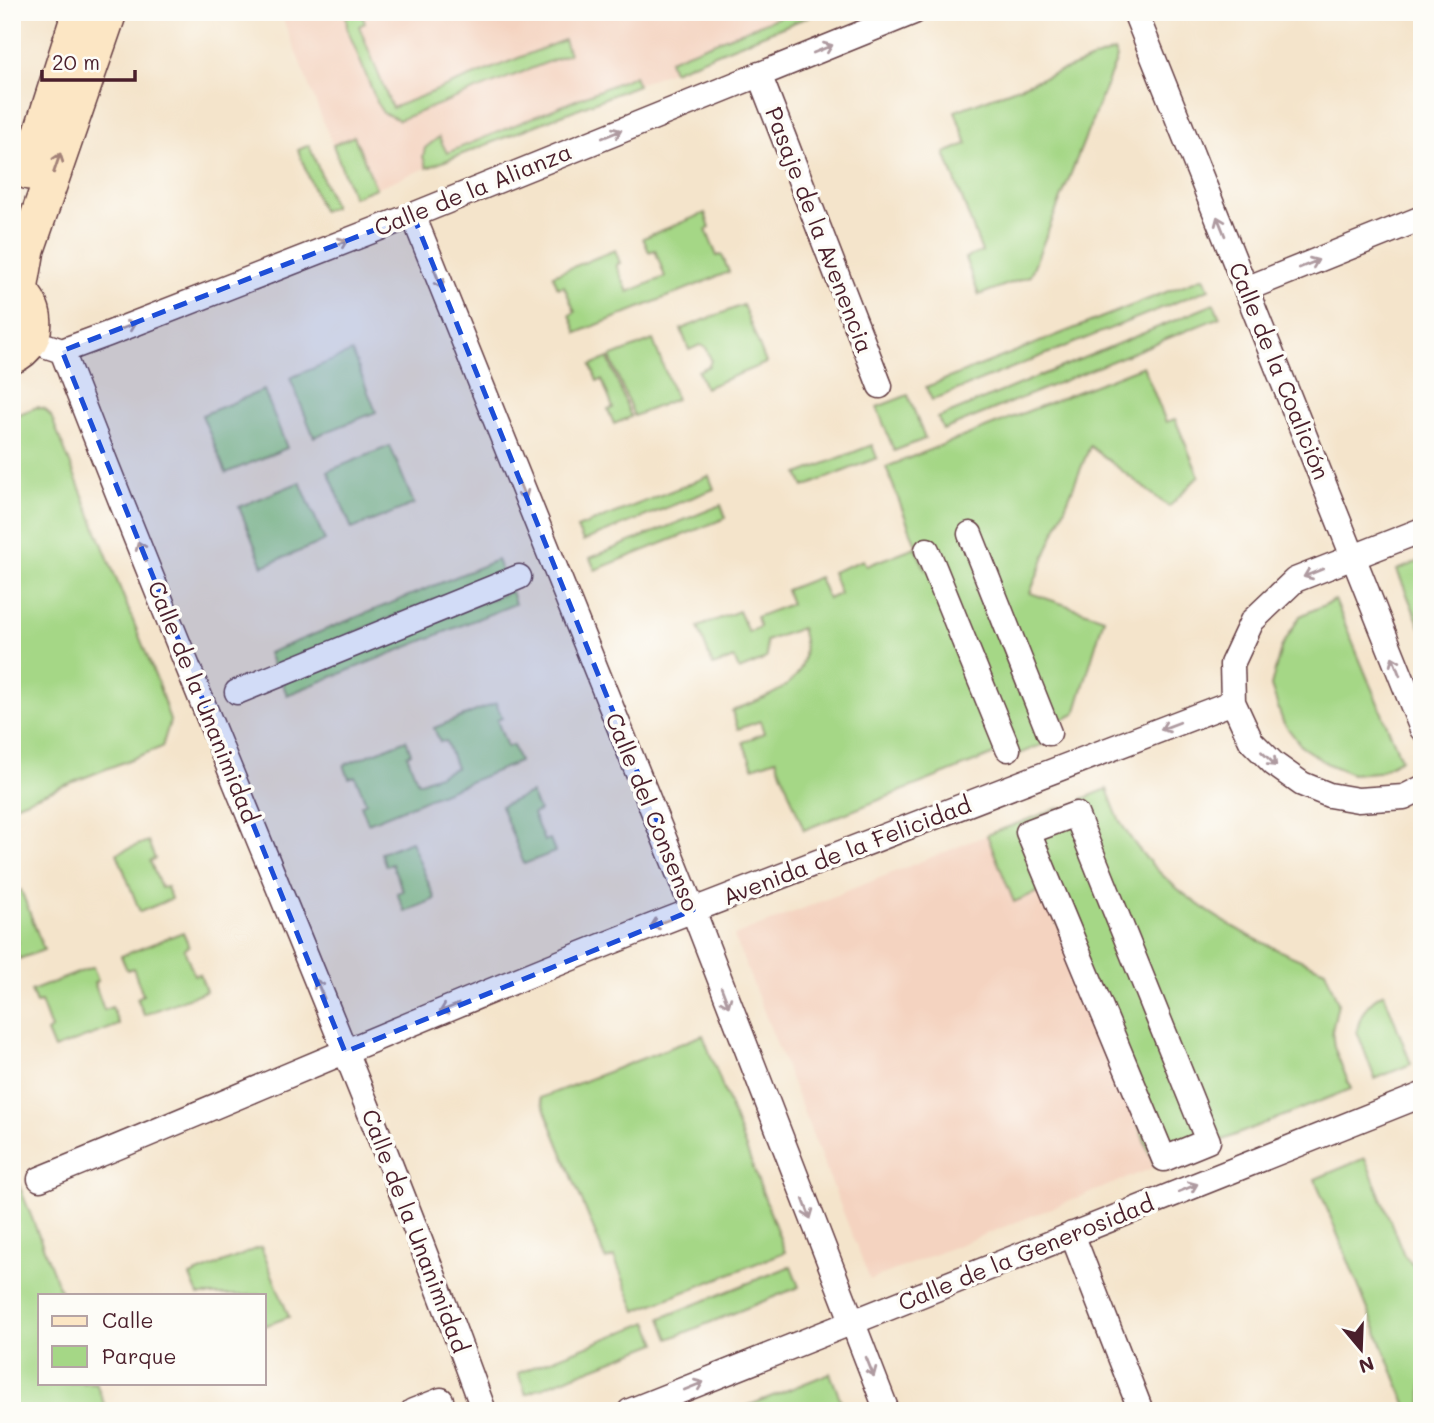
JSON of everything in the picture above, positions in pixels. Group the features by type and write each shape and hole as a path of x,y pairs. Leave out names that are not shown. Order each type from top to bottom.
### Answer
{"main road":[{"path":"12,222 80,12"},
{"path":"35,349 34,314 29,301 16,288 109,12"}],"street":[{"name":"Calle de la Alianza","path":"35,349 413,215 914,12"},
{"name":"Calle de la Coalición","path":"1135,12 1422,729"},
{"name":"Pasaje de la Avenencia","path":"759,74 880,386"},
{"name":"Calle del Consenso","path":"413,215 693,910 887,1411"},
{"path":"1246,289 1422,218"},
{"name":"Calle de la Unanimidad","path":"35,349 345,1052 484,1411"},
{"path":"1422,530 1295,580 1252,621 1232,664 1233,702 1251,741 1274,764 1302,785 1329,795 1358,800 1404,797 1422,788"},
{"path":"970,534 1049,733"},
{"path":"927,550 1007,749"},
{"path":"236,692 519,577"},
{"name":"Avenida de la Felicidad","path":"345,1052 693,910 1233,702"},
{"path":"1076,814 1208,1141 1190,1151 1164,1159 1028,832 1059,815 1076,814"},
{"path":"40,1179 345,1052"},
{"name":"Calle de la Generosidad","path":"630,1411 1422,1095"},
{"path":"1072,1234 1141,1411"},
{"path":"414,1411 441,1400"}],"highlighted area":[{"path":"413,215 693,910 345,1052 62,351"}],"shaded area":[{"path":"280,12 820,12 353,197"},
{"path":"987,835 1014,901 1044,889 1155,1167 870,1280 734,936"}],"green space":[{"path":"346,12 361,12 365,23 359,26 392,108 564,40 569,54 399,120 383,113 378,105 347,28"},
{"path":"792,12 820,12 673,71 669,60"},
{"path":"1114,51 1117,58 1030,276 979,295 965,258 982,252 945,153 967,144 955,111"},
{"path":"634,76 638,85 427,168 423,157 425,148 439,137 447,153"},
{"path":"354,136 376,188 353,197 333,145"},
{"path":"309,145 334,207 322,211 298,150"},
{"path":"705,213 710,228 706,230 717,256 722,255 729,272 577,333 570,315 575,312 564,286 558,288 553,275 615,250 620,263 616,265 628,292 665,277 655,250 649,252 643,238"},
{"path":"1204,277 1209,289 932,400 926,387"},
{"path":"1214,304 1220,317 943,430 938,418"},
{"path":"743,305 766,363 705,388 698,371 709,366 711,360 706,347 700,345 689,350 681,329"},
{"path":"653,340 676,399 634,416 610,357"},
{"path":"352,352 376,412 314,437 290,378"},
{"path":"608,358 631,417 614,424 608,410 613,408 602,380 597,381 591,365"},
{"path":"1143,366 1166,422 1175,419 1199,476 1169,507 1090,446 1030,593 1104,618 1075,714 1053,724 1056,739 1002,761 986,723 997,753 804,830 776,759 753,767 743,742 764,733 760,721 738,729 732,711 776,692 797,674 803,662 805,647 801,628 766,641 767,657 739,670 734,658 713,666 698,627 739,611 748,632 760,627 756,617 791,604 786,590 819,577 828,599 840,594 832,572 863,560 866,566 915,547 926,571 886,467"},
{"path":"264,390 287,448 226,473 202,415"},
{"path":"908,395 925,439 894,451 877,407"},
{"path":"37,407 45,409 51,416 158,683 170,721 162,747 12,806 12,417"},
{"path":"872,445 877,458 804,487 798,474"},
{"path":"390,446 414,504 352,529 328,471"},
{"path":"709,476 714,489 583,541 577,528"},
{"path":"300,482 325,541 263,566 239,507"},
{"path":"721,505 726,518 595,570 590,558"},
{"path":"497,560 502,572 273,666 268,653"},
{"path":"1422,560 1422,631 1397,570"},
{"path":"511,591 515,604 287,695 282,682"},
{"path":"1335,600 1401,759 1378,772 1352,774 1328,764 1302,747 1283,722 1271,686 1281,648 1300,616"},
{"path":"496,703 502,718 497,720 507,747 513,745 519,762 368,823 361,805 366,802 355,776 349,778 344,765 406,740 411,753 407,755 418,783 456,768 446,741 440,742 434,728"},
{"path":"1107,789 1119,819 1136,846 1157,870 1182,892 1237,929 1325,970 1338,1003 1332,1031 1334,1047 1351,1089 1155,1167 1044,889 1014,902 987,835 1056,809 1084,805 1082,799"},
{"path":"531,793 539,811 533,814 544,841 550,839 555,852 524,864 501,806"},
{"path":"148,841 155,859 150,861 161,888 167,887 171,899 140,912 117,853"},
{"path":"411,841 435,899 405,912 397,893 403,891 392,864 386,866 381,853"},
{"path":"21,890 44,950 19,959 13,944 18,942 12,927 12,894"},
{"path":"183,932 189,946 184,949 194,975 200,974 206,991 144,1015 137,998 143,995 133,968 127,970 121,956"},
{"path":"93,967 98,981 94,982 104,1010 112,1007 119,1025 54,1049 47,1032 51,1029 41,1002 36,1003 31,991"},
{"path":"1384,993 1411,1064 1375,1079 1357,1031 1366,1008"},
{"path":"703,1035 785,1252 636,1311 614,1257 606,1260 540,1098"},
{"path":"1365,1158 1404,1255 1412,1264 1422,1267 1422,1411 1409,1411 1315,1179"},
{"path":"12,1167 62,1294 38,1294 38,1384 96,1384 107,1411 12,1411"},
{"path":"261,1247 289,1317 266,1325 266,1294 198,1294 190,1276"},
{"path":"791,1266 799,1287 669,1339 661,1318"},
{"path":"648,1322 657,1343 526,1394 518,1373"},
{"path":"830,1373 845,1411 735,1411"}]}
